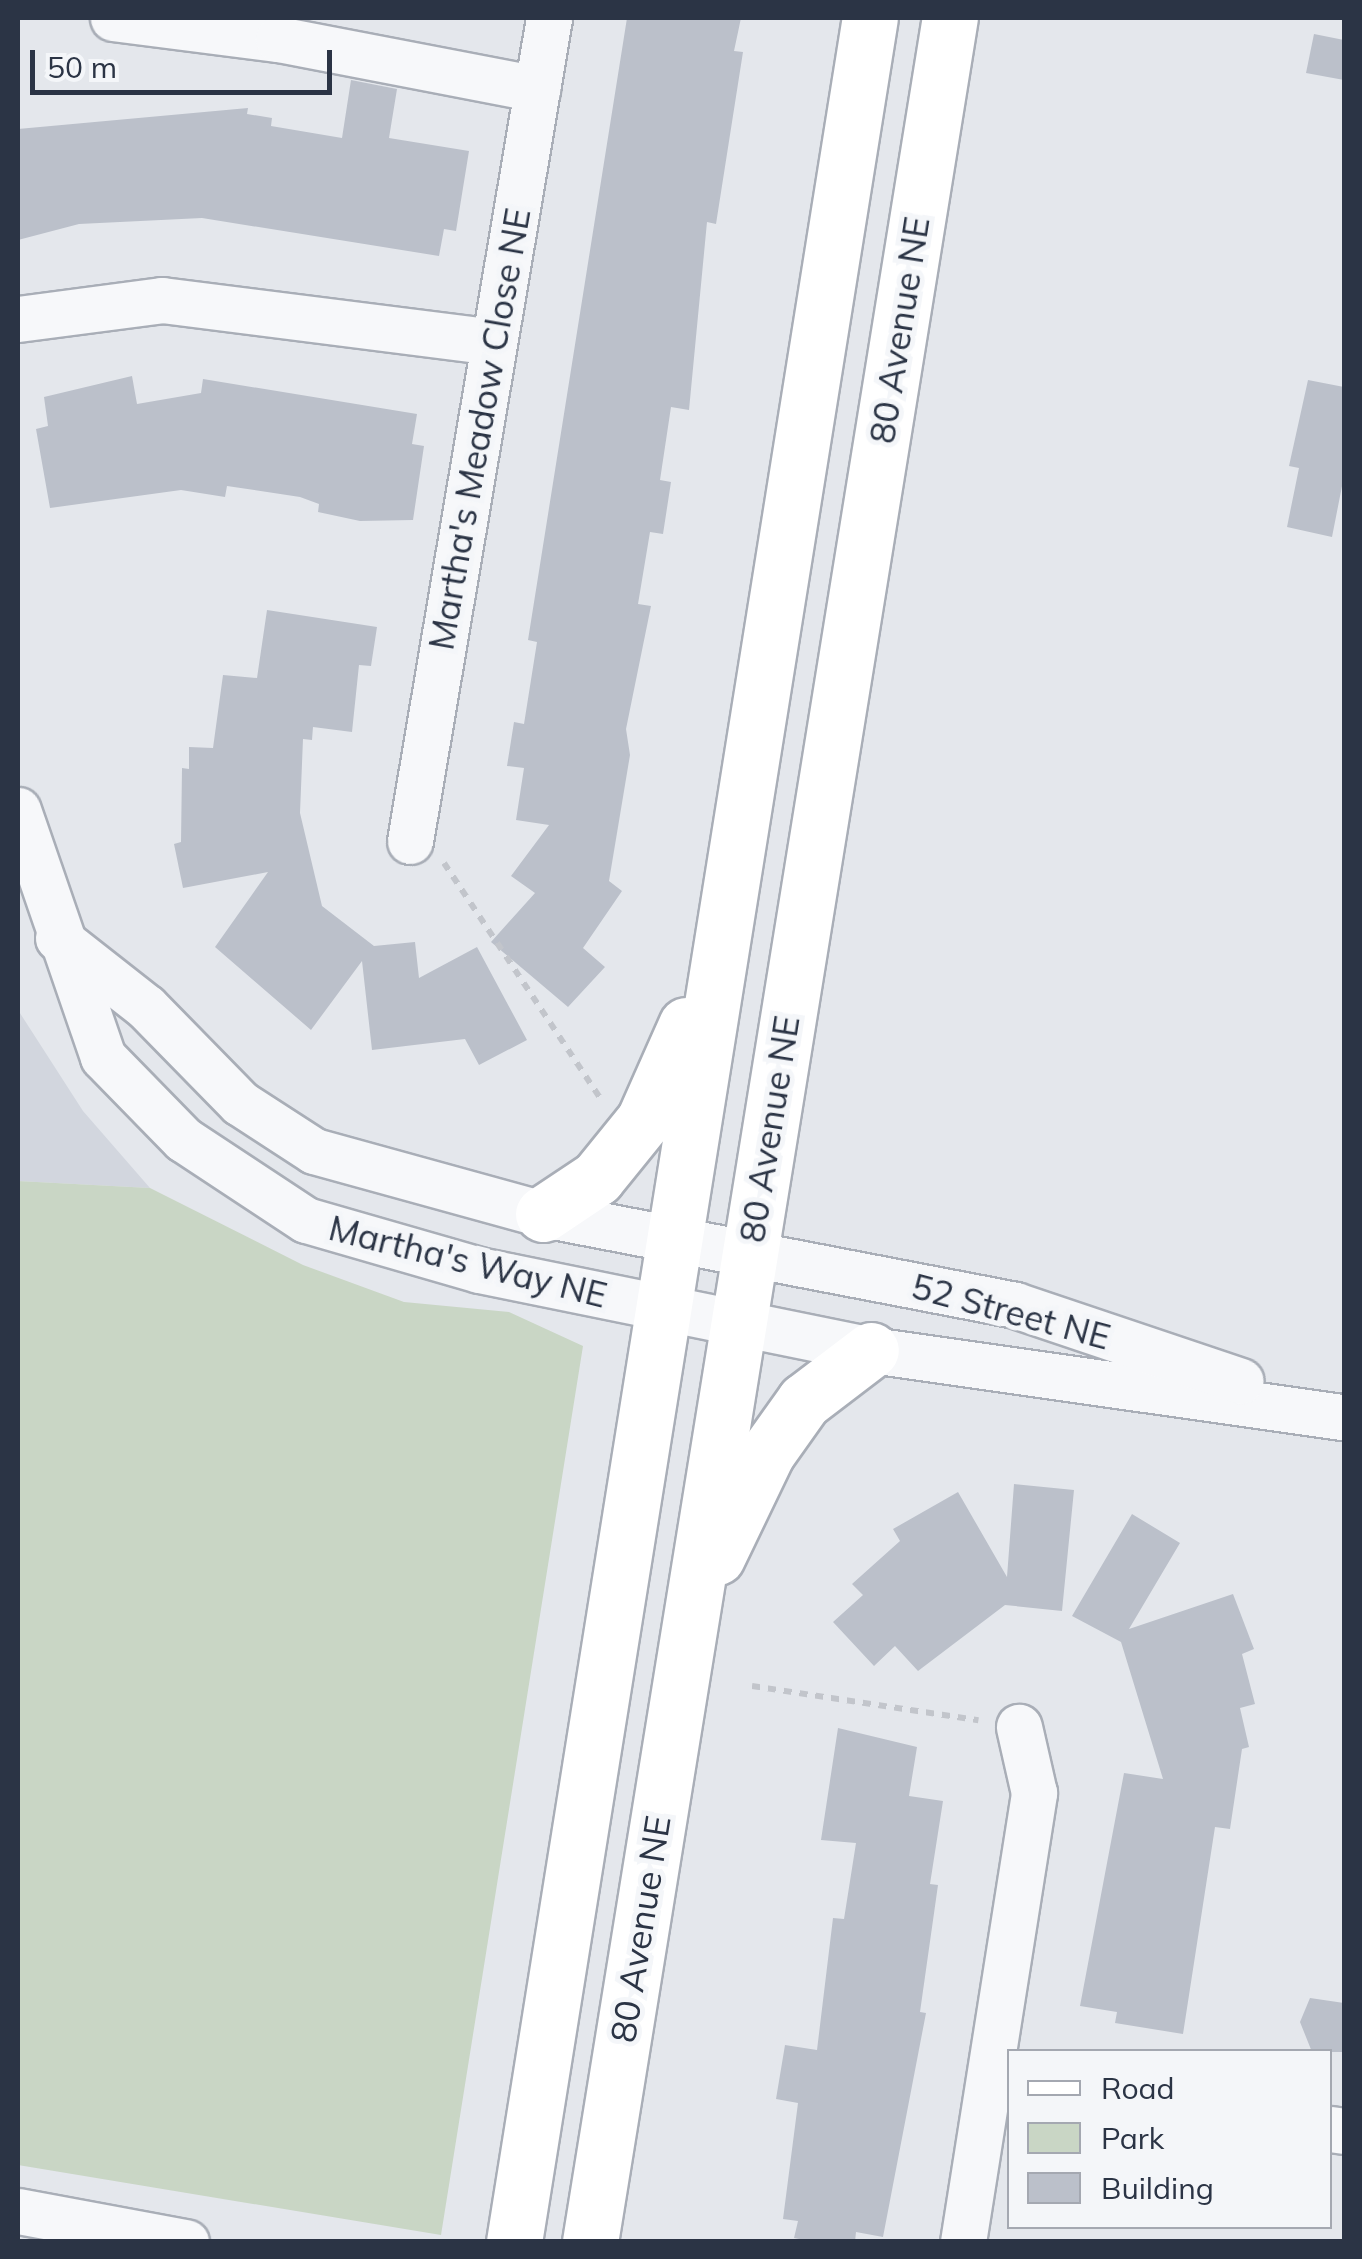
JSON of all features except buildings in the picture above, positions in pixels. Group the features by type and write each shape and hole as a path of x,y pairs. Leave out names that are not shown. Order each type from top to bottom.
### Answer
{"main road":[{"path":"514,2242 670,1236 870,18"},
{"name":"80 Avenue NE","path":"590,2242 950,18"},
{"path":"543,1214 597,1178 644,1120 721,939"},
{"path":"690,1614 766,1453 804,1401 871,1350"}],"street":[{"path":"113,18 280,28 538,89"},
{"name":"Martha's Meadow Close NE","path":"412,826 550,18"},
{"path":"18,319 162,300 493,342"},
{"name":"Martha's Way NE","path":"18,810 56,937 103,1057 183,1140 306,1220 479,1270 660,1308"},
{"name":"Martha's Way NE","path":"56,937 146,1007 240,1103 314,1151 543,1214 670,1236"},
{"name":"52 Street NE","path":"670,1236 1016,1305 1344,1416"},
{"name":"52 Street NE","path":"660,1308 871,1350 1344,1416"},
{"path":"963,2242 999,2075 1034,1793 1019,1727"},
{"path":"18,2211 186,2242"}],"path":[{"path":"412,826 604,1105"},
{"path":"752,1686 1019,1727"}],"shaded area":[{"path":"18,1010 83,1111 150,1188 18,1181"}],"green space":[{"path":"18,1181 150,1188 303,1265 404,1302 509,1312 583,1346 441,2235 18,2165"}]}
